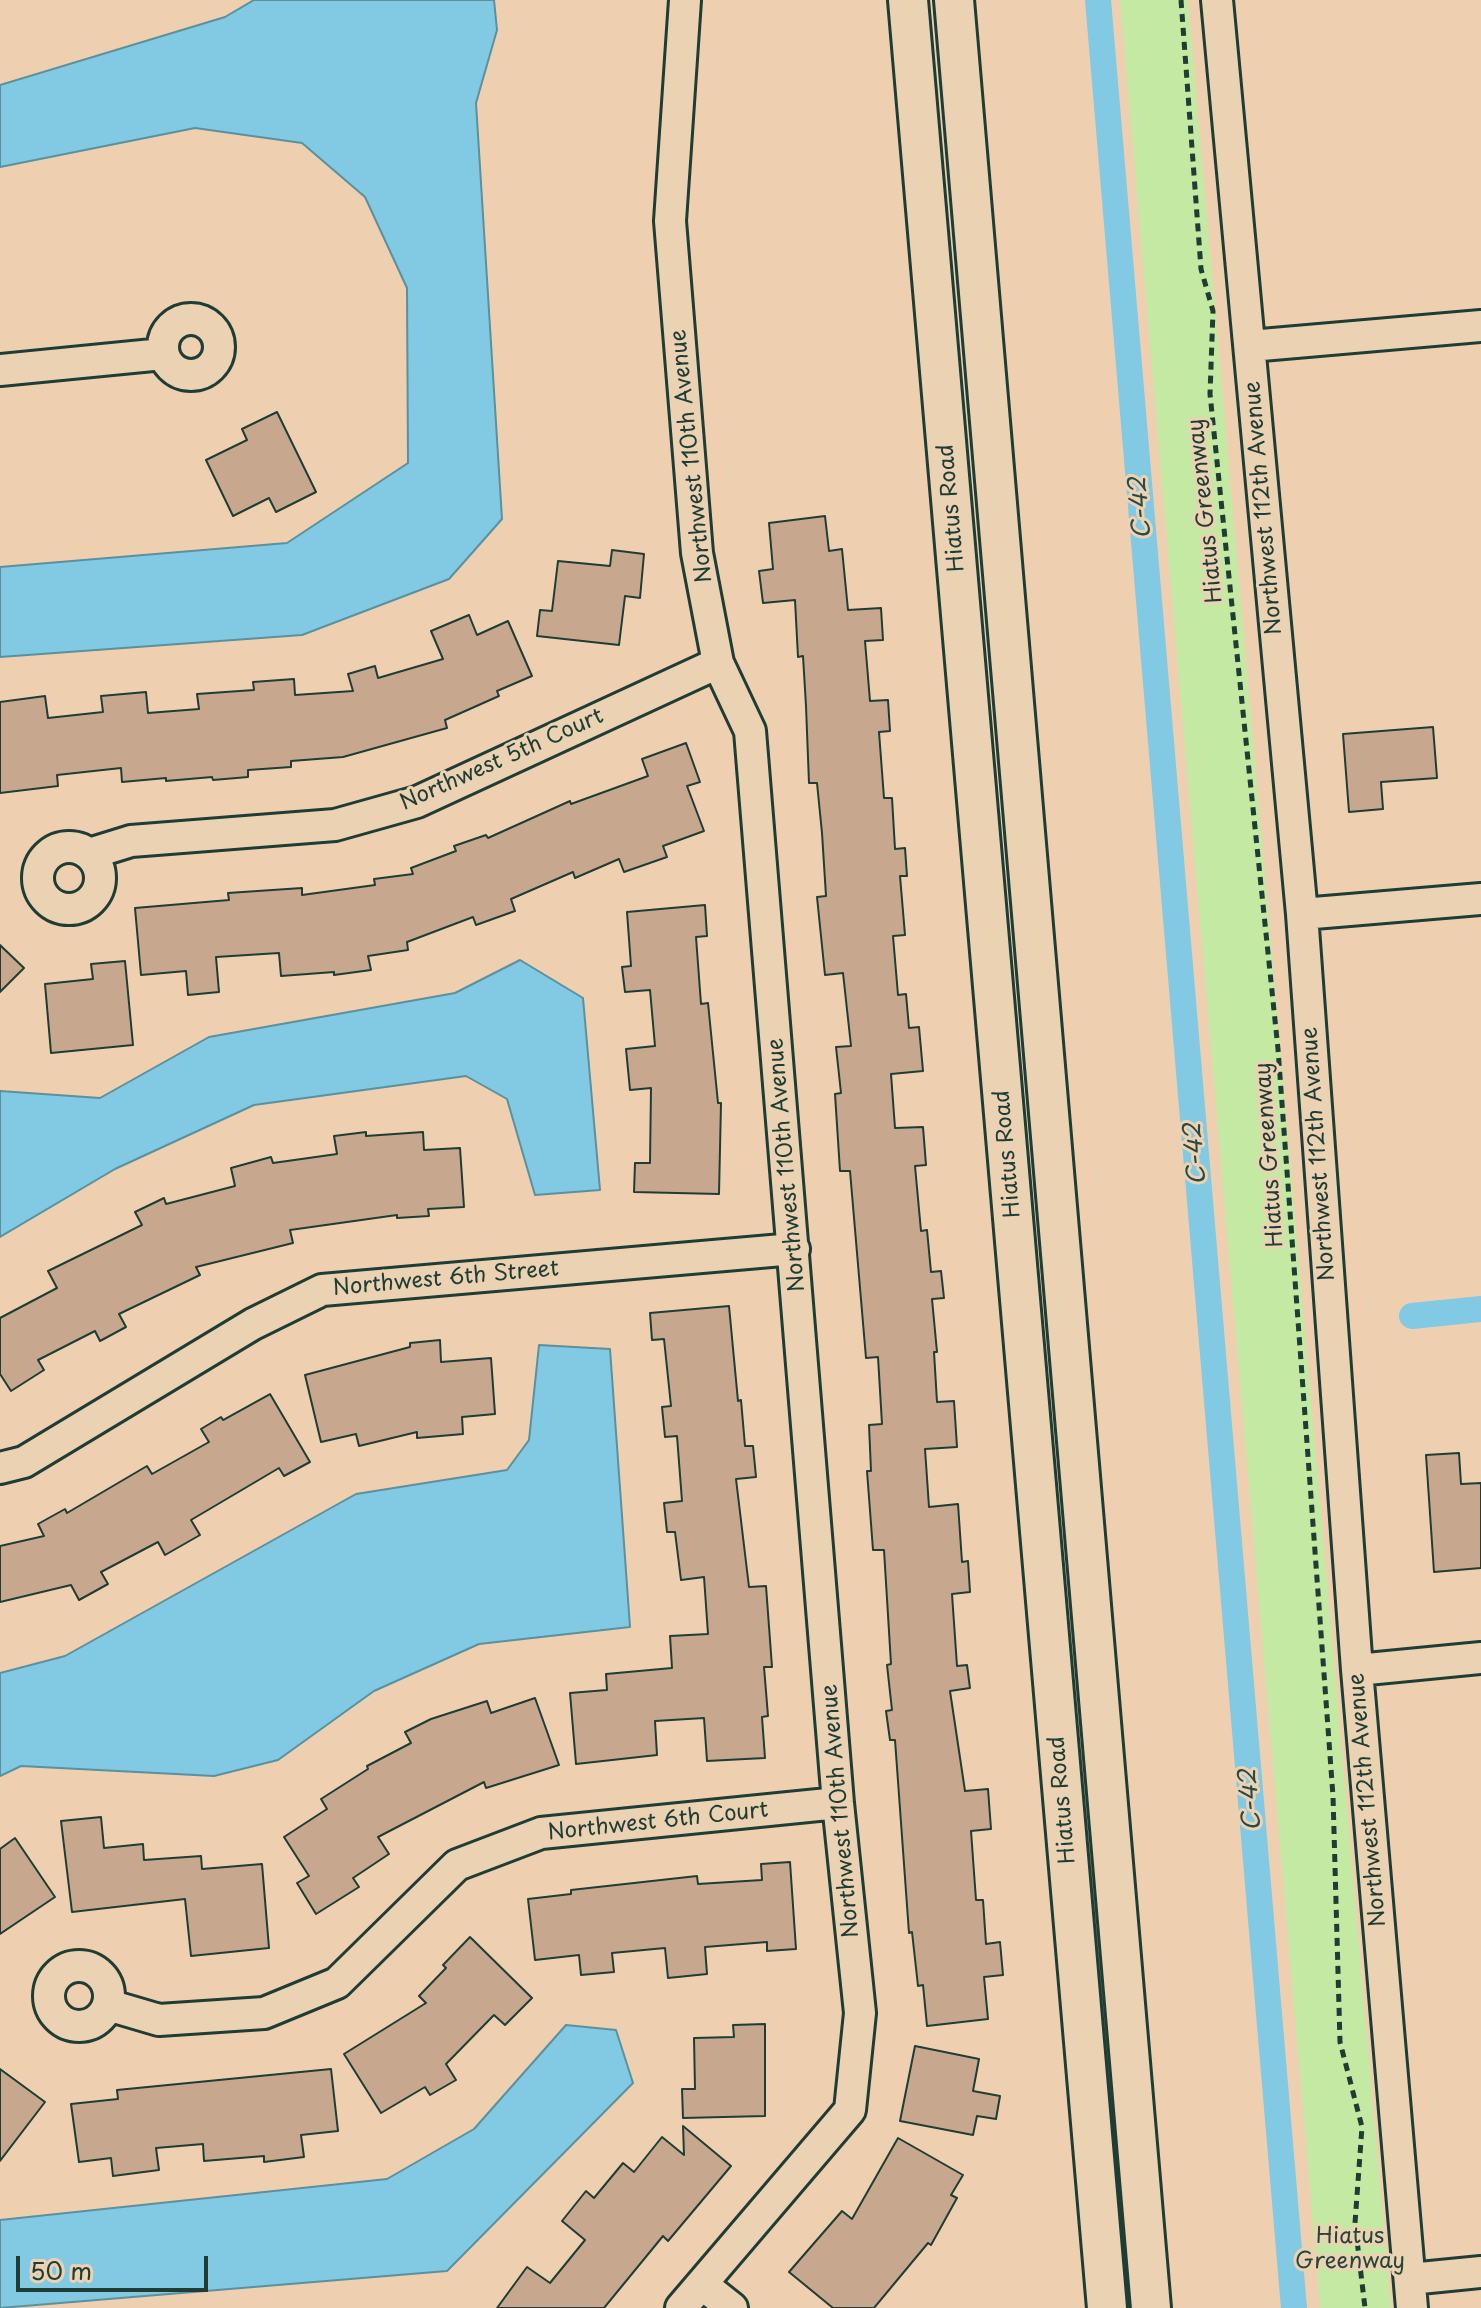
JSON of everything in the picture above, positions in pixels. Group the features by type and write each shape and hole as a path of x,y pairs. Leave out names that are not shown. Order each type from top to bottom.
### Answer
{"main road":[{"name":"Hiatus Road","path":"908,0 1107,2308"},
{"name":"Hiatus Road","path":"954,0 1151,2308"},
{"path":"963,636 1008,633"}],"street":[{"name":"Northwest 110th Avenue","path":"681,2308 850,2110 860,2013 838,1803 750,731 718,663 697,553 670,221 685,0"},
{"name":"Northwest 112th Avenue","path":"1217,0 1302,914 1357,1670 1411,2293"},
{"path":"1250,346 1481,326"},
{"path":"0,370 163,354"},
{"name":"Northwest 5th Court","path":"89,854 131,841 335,825 417,802 718,663"},
{"path":"1302,914 1481,899"},
{"name":"Northwest 6th Street","path":"0,1468 24,1462 253,1324 322,1290 794,1249"},
{"path":"1357,1670 1481,1658"},
{"name":"Northwest 6th Court","path":"108,2005 159,2020 264,2013 337,1983 457,1865 541,1833 838,1803"},
{"path":"1411,2293 1481,2272"},
{"path":"703,2285 732,2308"}],"path":[{"name":"Hiatus Greenway","path":"1181,0 1201,269 1213,311 1210,394 1278,1049 1333,1796 1340,2042 1362,2127 1355,2223 1365,2308"}],"green space":[{"name":"Hiatus Greenway","path":"1120,0 1188,0 1391,2308 1320,2308"}],"water":[{"path":"254,0 494,0 497,30 476,103 502,519 449,579 302,635 0,657 0,567 287,543 408,463 407,288 365,197 302,143 195,128 0,167 0,85 225,17"},
{"path":"520,960 583,998 600,1190 535,1195 507,1099 466,1076 254,1105 115,1169 0,1237 0,1091 100,1098 209,1037 455,993"},
{"path":"539,1345 610,1349 630,1627 479,1644 374,1691 278,1760 214,1776 21,1766 0,1776 0,1673 65,1656 356,1494 507,1470 529,1440"},
{"path":"566,2025 616,2030 633,2083 447,2271 0,2308 0,2220 387,2179 474,2129"}],"building":[{"path":"277,412 316,492 276,512 269,498 233,516 206,460 247,440 242,429"},
{"path":"825,516 829,551 842,549 848,610 881,608 883,640 865,641 870,701 888,700 890,731 879,732 884,798 892,798 895,849 905,848 907,876 900,876 905,935 893,936 898,995 906,994 909,1028 919,1027 923,1071 891,1074 895,1128 923,1127 926,1165 915,1166 921,1231 927,1230 931,1272 941,1271 944,1298 932,1299 937,1352 934,1352 937,1402 954,1401 957,1447 925,1449 929,1507 958,1504 962,1562 968,1561 970,1592 952,1594 957,1666 967,1665 970,1688 950,1691 965,1791 988,1789 991,1829 971,1831 976,1900 983,1900 986,1944 1000,1942 1003,1975 984,1977 988,2019 927,2026 923,1985 918,1986 912,1932 909,1933 895,1740 890,1740 886,1711 892,1710 887,1665 891,1664 884,1550 873,1550 867,1471 871,1471 869,1425 882,1424 878,1357 866,1358 850,1171 840,1171 835,1094 841,1093 836,1047 851,1046 843,973 825,975 817,897 826,896 822,833 817,783 809,783 803,656 798,657 795,600 763,603 759,571 773,569 769,523"},
{"path":"612,550 644,554 640,598 625,596 619,645 537,636 540,610 552,611 558,561 610,566"},
{"path":"469,615 477,635 508,621 532,676 497,691 499,696 445,720 447,728 343,757 291,761 291,767 248,770 248,777 122,782 121,768 57,775 58,786 0,793 0,702 45,696 48,718 103,712 101,696 146,692 148,713 199,709 197,694 254,690 253,682 294,679 295,695 353,691 348,674 375,666 378,678 443,659 431,631"},
{"path":"1433,727 1437,778 1381,782 1383,809 1349,812 1343,734"},
{"path":"686,743 700,782 687,786 704,831 663,846 667,857 624,872 619,859 575,878 573,872 511,899 515,911 476,925 473,917 407,942 408,950 368,956 371,970 334,975 334,972 281,976 279,953 216,957 219,992 188,995 186,971 141,975 135,908 229,900 228,893 302,888 302,895 375,885 374,879 413,874 411,868 456,851 454,846 486,835 488,838 570,801 571,804 648,776 642,759"},
{"path":"705,905 707,936 696,937 701,1004 708,1003 718,1103 721,1103 719,1194 634,1192 635,1163 650,1163 651,1088 630,1090 626,1049 655,1046 650,990 625,992 622,967 631,966 627,912"},
{"path":"0,945 24,968 0,992"},
{"path":"125,961 133,1045 51,1053 45,984 93,979 91,964"},
{"path":"366,1132 366,1136 423,1132 424,1150 460,1148 464,1207 428,1209 429,1216 397,1218 397,1215 290,1230 293,1243 196,1267 200,1275 119,1314 126,1327 100,1341 95,1331 38,1360 44,1370 11,1391 0,1374 0,1318 57,1288 48,1271 142,1225 135,1212 164,1198 166,1204 235,1186 231,1168 271,1157 273,1163 337,1154 334,1136"},
{"path":"729,1306 745,1446 753,1446 756,1477 736,1479 749,1587 766,1586 772,1667 764,1667 768,1716 762,1717 765,1758 707,1761 704,1718 655,1721 657,1755 576,1764 570,1693 607,1690 606,1674 672,1668 670,1636 708,1634 704,1577 681,1580 675,1532 667,1532 664,1503 682,1501 677,1436 665,1437 662,1407 671,1406 664,1339 652,1340 650,1313"},
{"path":"440,1340 441,1362 491,1358 495,1414 462,1417 463,1434 417,1438 417,1432 359,1446 356,1434 321,1442 305,1375 410,1347 410,1343"},
{"path":"270,1394 310,1462 284,1476 279,1468 191,1520 200,1535 165,1555 158,1542 101,1572 108,1584 79,1600 71,1585 0,1602 0,1546 44,1536 38,1524 65,1509 67,1513 147,1466 152,1474 209,1442 201,1429"},
{"path":"1459,1453 1461,1484 1481,1483 1481,1568 1434,1572 1426,1455"},
{"path":"535,1698 559,1765 486,1788 484,1782 378,1837 389,1854 353,1878 359,1887 316,1914 297,1883 309,1876 284,1837 327,1809 321,1799 368,1769 367,1766 411,1743 405,1732 431,1719 487,1701 491,1713"},
{"path":"101,1817 104,1848 143,1844 144,1860 201,1856 202,1869 262,1864 269,1948 191,1956 185,1899 72,1912 61,1821"},
{"path":"15,1838 55,1897 0,1934 0,1849"},
{"path":"790,1862 796,1949 767,1951 767,1942 705,1947 707,1974 668,1978 665,1948 612,1953 614,1972 581,1975 579,1955 535,1960 528,1899 571,1894 571,1890 697,1876 698,1884 762,1880 761,1864"},
{"path":"470,1937 532,1998 505,2025 494,2015 446,2064 456,2080 430,2095 425,2087 381,2113 344,2054 426,2003 419,1996"},
{"path":"765,2024 765,2116 683,2118 682,2089 695,2089 694,2038 734,2037 733,2025"},
{"path":"915,2046 979,2059 973,2091 1000,2096 996,2119 977,2116 973,2135 900,2121"},
{"path":"0,2069 45,2102 0,2161"},
{"path":"331,2069 338,2131 301,2135 304,2157 264,2162 264,2156 204,2161 203,2144 156,2148 159,2170 113,2176 111,2158 79,2162 71,2104 118,2099 117,2090"},
{"path":"683,2126 731,2166 668,2241 663,2236 604,2308 497,2308 527,2267 550,2283 585,2240 562,2221 586,2191 594,2198 623,2163 634,2172 662,2137 684,2155"},
{"path":"898,2138 963,2175 951,2195 957,2198 931,2245 928,2243 874,2308 833,2308 789,2272 842,2211 852,2219"}],"waterway":[{"name":"C-42","path":"1098,0 1294,2308"},
{"path":"1412,1316 1481,1309"}]}
